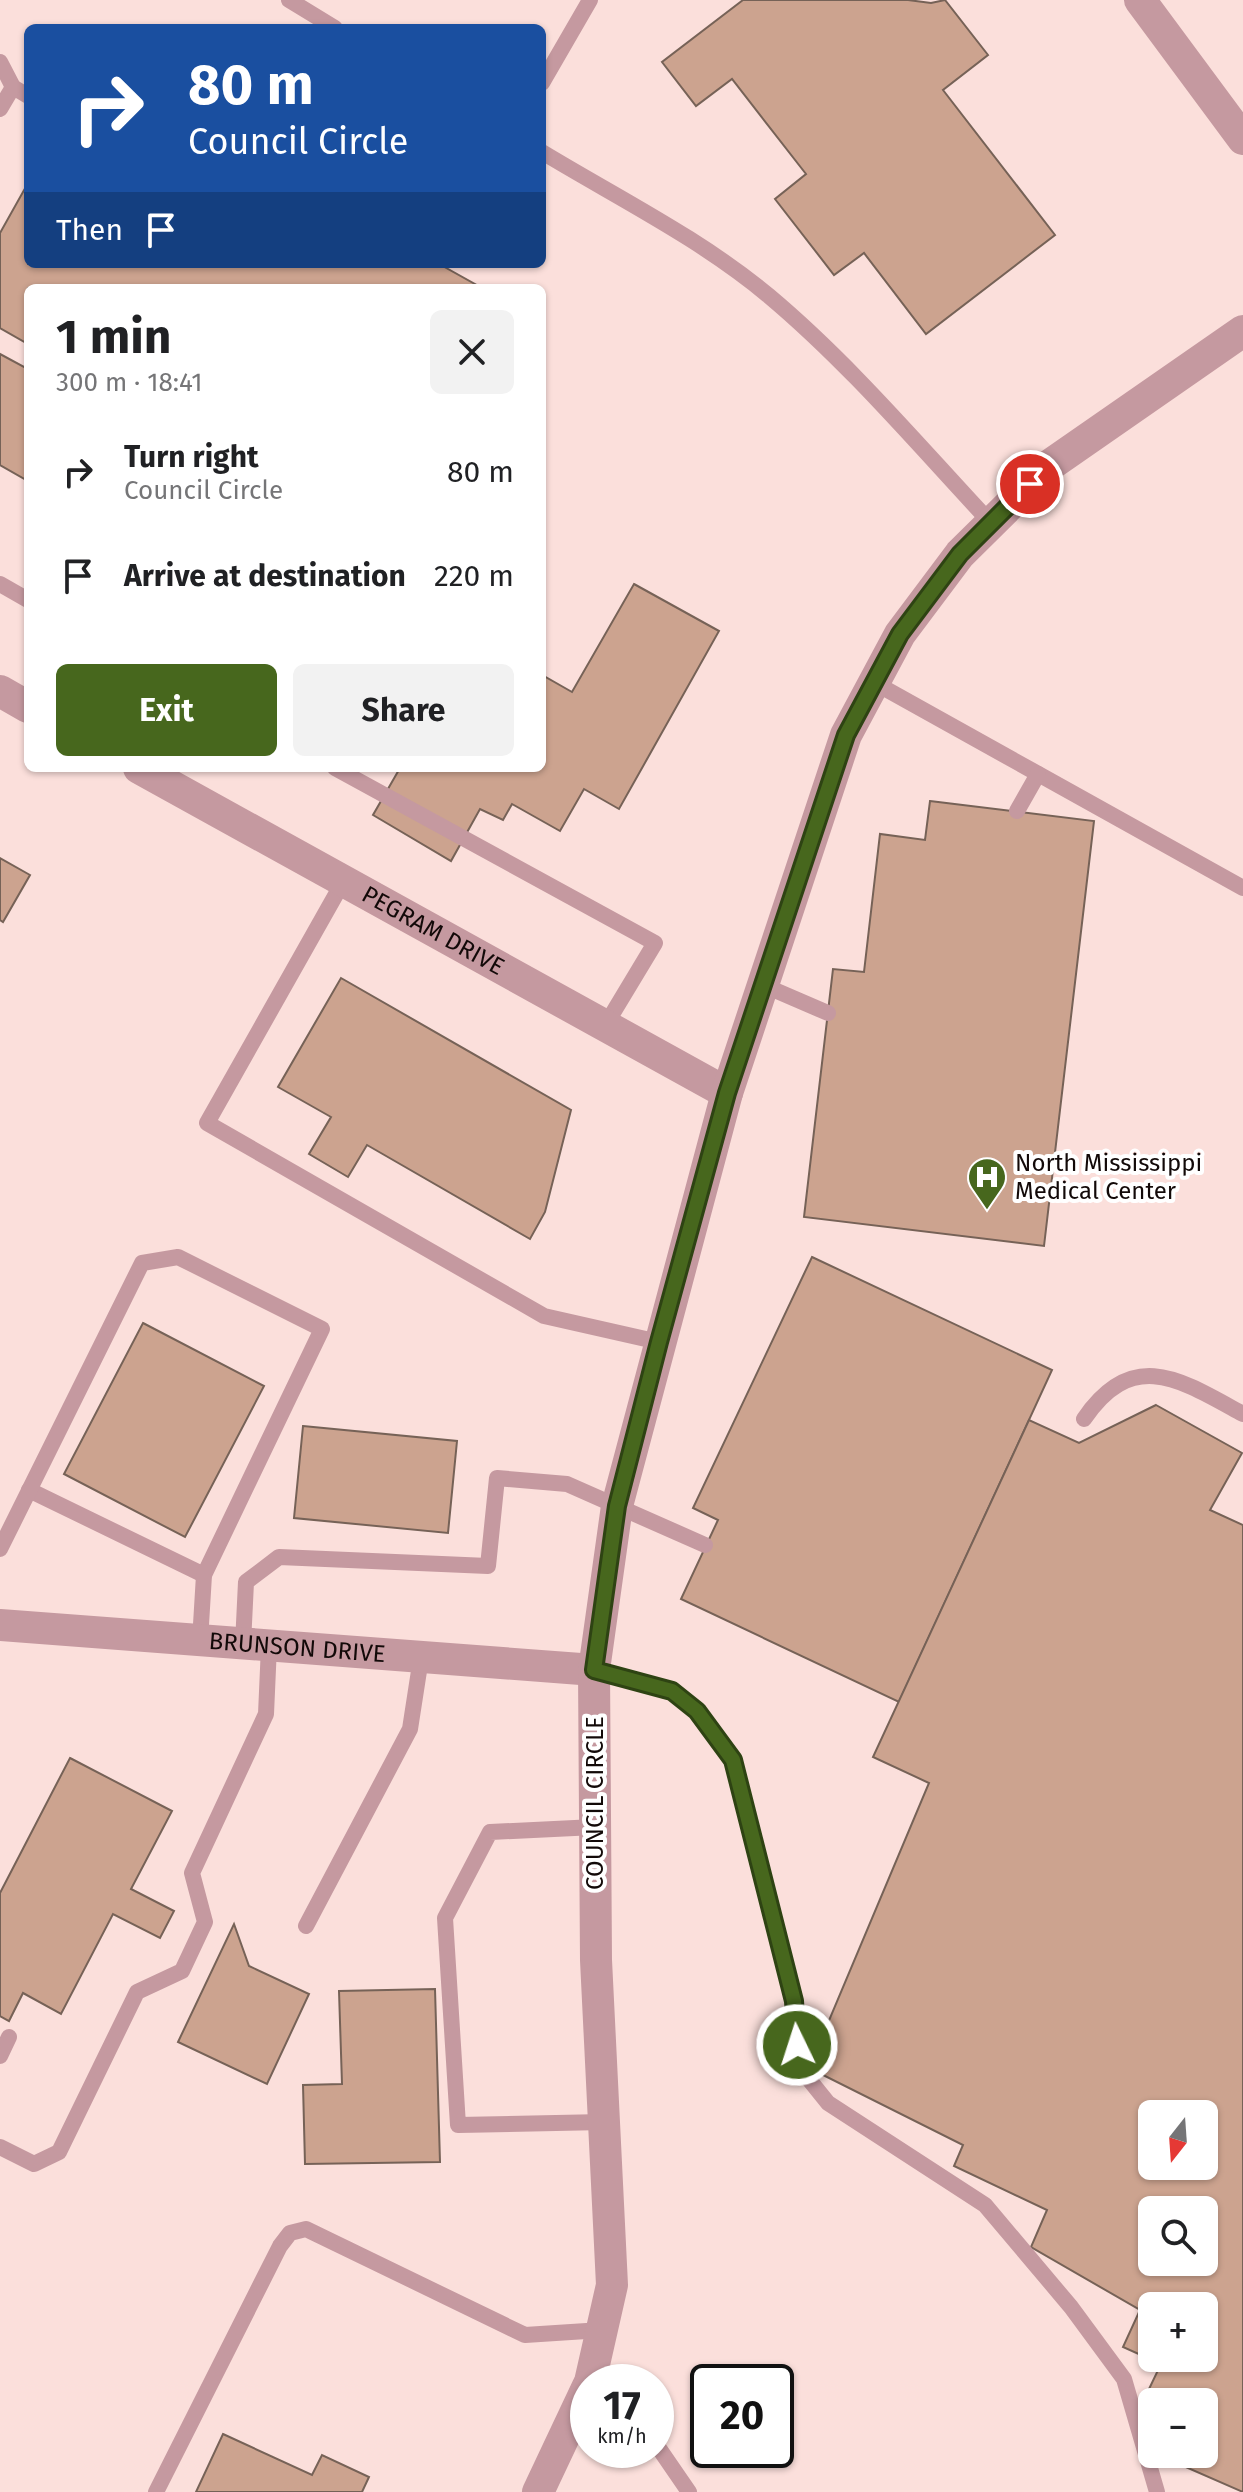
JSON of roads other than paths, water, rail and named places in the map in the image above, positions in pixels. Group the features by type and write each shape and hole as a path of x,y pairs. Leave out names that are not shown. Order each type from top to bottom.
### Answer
{"street":[{"path":"1140,0 1243,139"},
{"name":"COUNCIL CIRCLE","path":"596,2364 612,2285 596,1960 594,1670 617,1506 727,1093 846,735 900,634 960,554 1050,465 1243,331"},
{"name":"PEGRAM DRIVE","path":"146,772 727,1093"},
{"name":"BRUNSON DRIVE","path":"0,1625 594,1670"},
{"name":"COUNCIL CIRCLE","path":"538,2492 570,2427"}],"lane":[{"path":"289,0 328,24"},
{"path":"546,76 590,0"},
{"path":"0,62 13,87 24,94"},
{"path":"0,109 13,87"},
{"path":"546,154 703,249 768,295 851,374 991,523"},
{"path":"0,584 24,598"},
{"path":"875,683 1243,888"},
{"path":"342,772 655,943 605,1026"},
{"path":"1017,811 1038,774"},
{"path":"343,882 207,1123 544,1316 659,1342"},
{"path":"763,985 828,1013"},
{"path":"0,1549 142,1263 178,1257 322,1329 204,1575 200,1641"},
{"path":"1084,1419 1101,1393 1144,1375 1172,1379 1243,1414"},
{"path":"0,2147 34,2164 59,2152 137,1992 182,1971 205,1922 192,1873 266,1714 246,1582 279,1557 488,1566 497,1478 567,1484 705,1545"},
{"path":"29,1490 204,1575"},
{"path":"306,1926 410,1729 421,1658"},
{"path":"594,1670 672,1691 697,1711 733,1760 794,2001 799,2067 828,2103 985,2205 1062,2296 1124,2379 1157,2492"},
{"path":"595,1827 490,1832 445,1918 458,2125 604,2122"},
{"path":"0,2056 9,2037"},
{"path":"156,2492 280,2246 290,2233 306,2229 525,2335 602,2330"},
{"path":"672,2468 689,2492"}],"place":[{"name":"North Mississippi Medical Center","path":"987,1211"}]}
